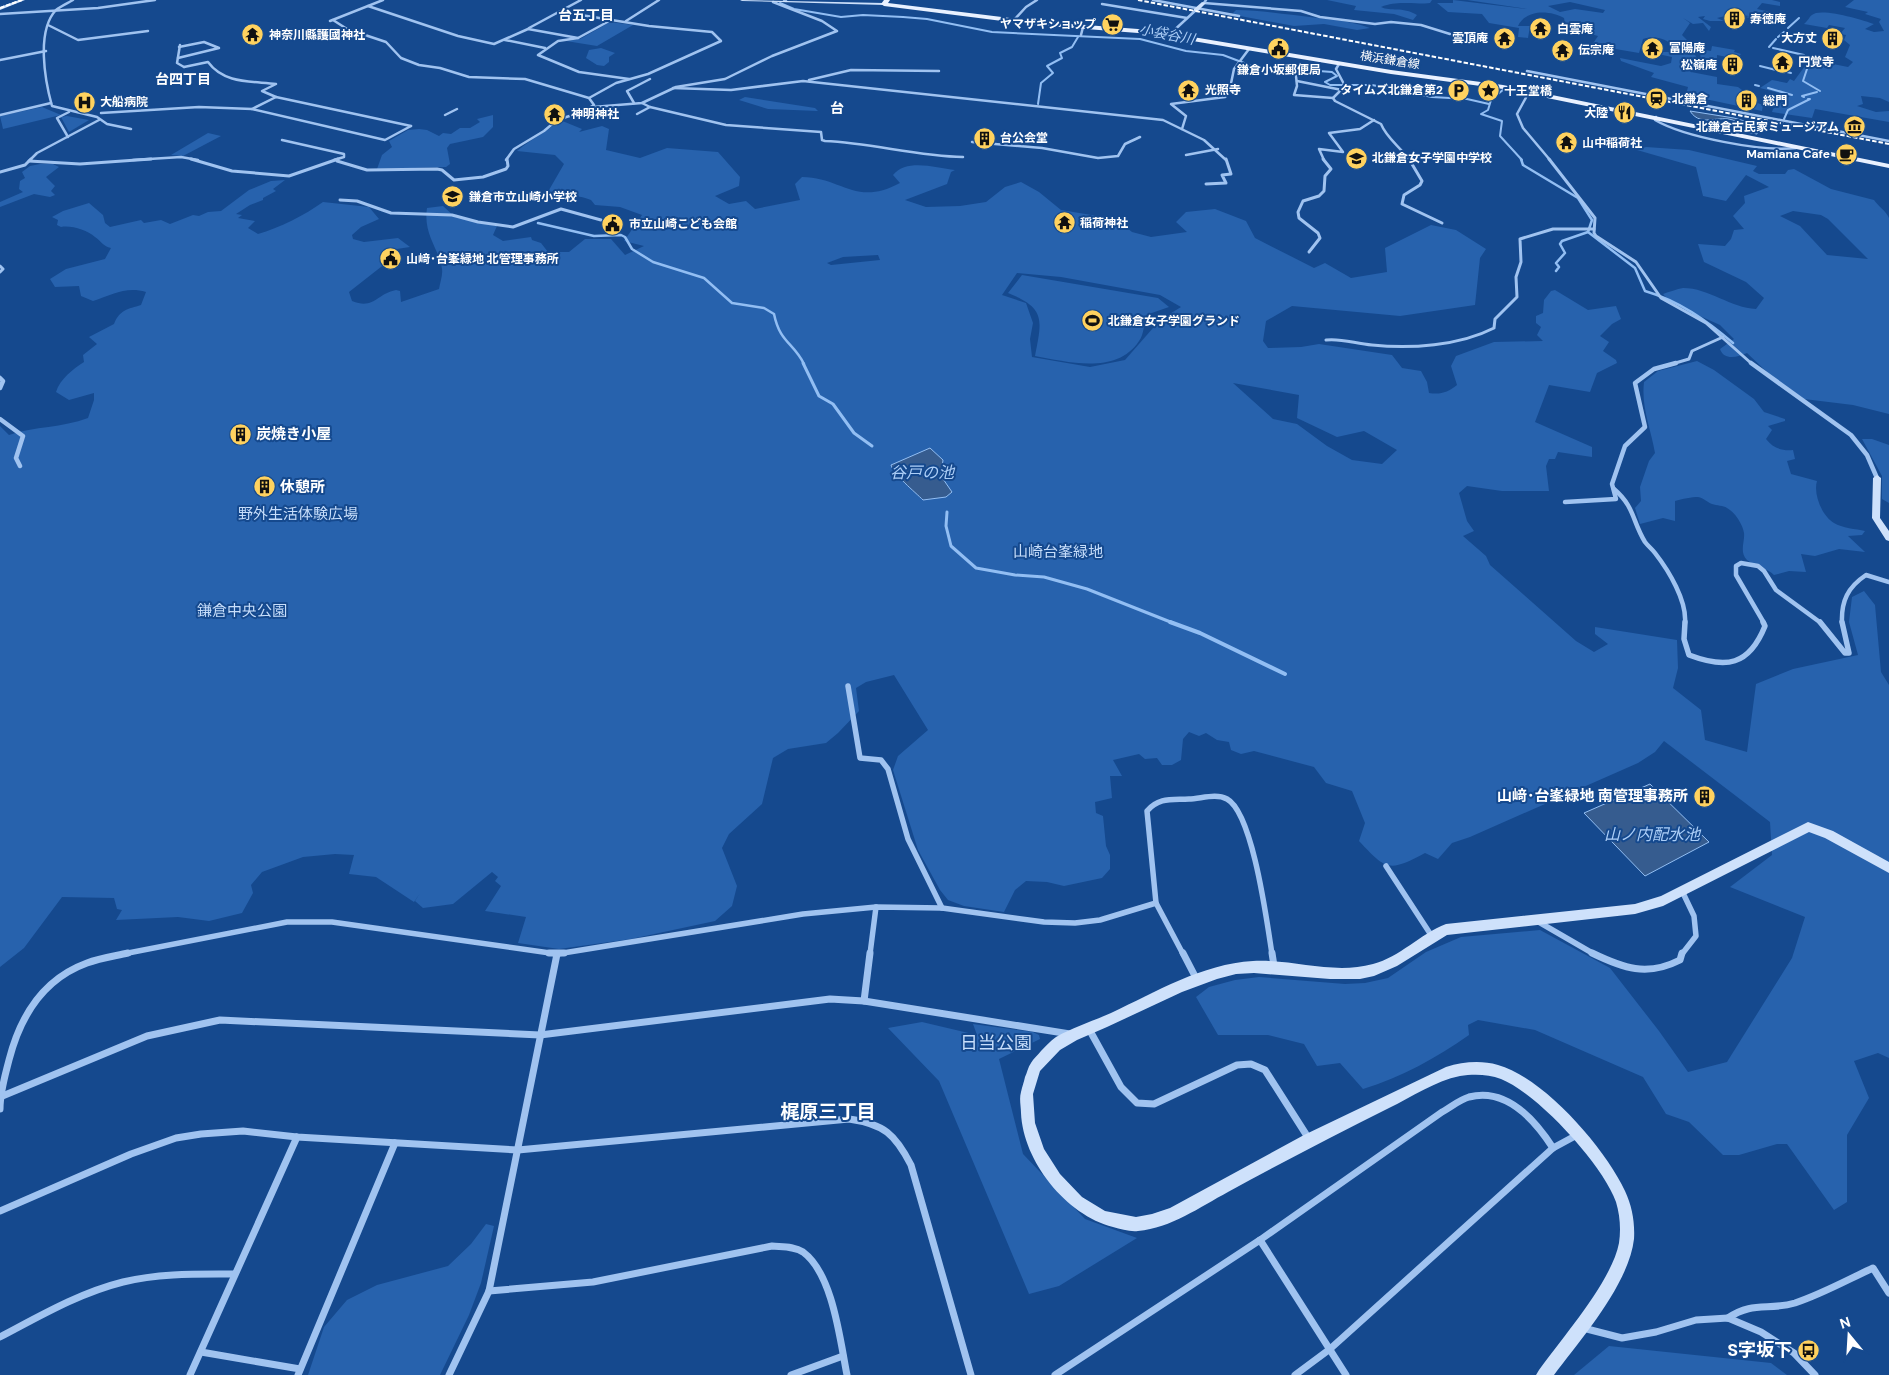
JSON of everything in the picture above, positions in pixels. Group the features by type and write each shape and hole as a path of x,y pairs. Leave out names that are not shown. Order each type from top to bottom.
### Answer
{"main road":[{"name":"横浜鎌倉線","path":"886,2 1014,20 1169,35 1339,64 1529,92 1889,166"}],"street":[{"path":"0,9 23,0"},
{"path":"73,0 55,11 46,34 44,64 52,104 54,107 107,124 131,129"},
{"path":"0,14 113,7 155,0"},
{"path":"382,0 332,21 347,29 386,42 401,58 419,65 440,68 469,77 525,79 589,98 594,107"},
{"path":"368,6 458,36 494,44 562,12 581,0"},
{"path":"626,21 659,0"},
{"path":"742,0 772,2 785,0 886,2"},
{"path":"1014,20 1026,7 1037,0"},
{"path":"1153,0 1239,16"},
{"path":"337,161 367,170 436,169 442,170 454,180 468,180 495,174 508,166 506,155 530,138 548,129 555,121 594,107 642,103 673,88 725,79 766,59 837,31 812,16 789,10 772,2"},
{"path":"1169,35 1205,2 1301,11 1320,17 1374,24 1391,22 1421,25 1450,34"},
{"path":"1102,4 1187,18"},
{"path":"562,12 649,26 712,32 721,41 638,76 616,83 589,98"},
{"path":"612,19 578,38 558,40 538,55 580,72 629,79"},
{"path":"48,25 78,40 148,31"},
{"path":"1081,35 1083,26"},
{"path":"528,29 578,38"},
{"path":"505,40 545,48"},
{"path":"101,113 199,107 252,110 385,140 411,127 276,97 262,91 276,84 250,79 241,81 222,76 208,62 184,67 177,62 179,46 204,42 220,48 178,58"},
{"path":"1182,129 1186,116 1171,104 1225,97 1229,93 1234,69 1249,49"},
{"path":"0,60 46,51"},
{"path":"1333,98 1345,86 1336,69 1339,64"},
{"path":"673,88 731,90 829,77 838,72 851,70 939,71"},
{"path":"1527,71 1889,141"},
{"path":"638,76 656,80"},
{"path":"1296,76 1297,81 1294,95 1333,98 1341,105 1381,124 1385,134 1403,150 1422,182 1404,194 1402,204 1442,223"},
{"path":"634,103 627,91 650,79"},
{"path":"803,81 1131,115 1163,120 1218,149 1231,169 1231,174 1222,176 1226,183 1206,184"},
{"path":"1297,81 1342,90"},
{"path":"1529,92 1517,114 1523,128 1588,207 1595,218 1594,233 1600,239 1632,258 1640,266 1661,298 1706,323 1761,372 1862,445 1870,458 1876,478 1876,518 1879,526 1889,538"},
{"path":"252,110 276,97"},
{"path":"642,103 650,107 726,124 821,132 822,140 825,141 863,143 938,157 963,157"},
{"path":"0,115 52,104"},
{"path":"637,114 650,107"},
{"path":"445,115 457,109"},
{"path":"68,136 57,118 70,112"},
{"path":"0,172 18,168 37,153 98,120"},
{"path":"1309,252 1320,238 1318,233 1299,218 1298,212 1303,201 1319,196 1324,192 1325,176 1331,169 1321,156 1319,149 1344,152 1329,133 1360,129 1374,120"},
{"path":"972,142 1066,151 1092,157 1110,158 1118,156 1125,144 1140,137"},
{"path":"29,161 90,164 181,157 206,162 232,171 289,176 344,157 344,154 282,140"},
{"path":"1186,155 1218,149"},
{"path":"340,200 357,201 392,213 452,215 478,222 513,227 560,209 602,220"},
{"path":"1326,340 1357,341 1368,345 1426,344 1444,343 1484,334 1494,328 1495,319 1517,297 1518,286 1516,277 1521,262 1520,239 1553,229 1594,229"},
{"path":"0,266 3,269 0,272"},
{"path":"1565,502 1616,499 1612,484 1625,446 1645,427 1635,383 1638,379 1660,366 1689,359 1692,351 1723,338"},
{"path":"0,378 2,381 0,388"},
{"path":"0,419 23,436 16,458 20,466"},
{"path":"1614,490 1626,499 1645,542 1656,554 1673,582 1686,612 1684,639 1689,655 1712,664 1730,663 1751,651 1762,637 1765,626 1736,574 1736,566 1741,563 1758,566 1764,570 1776,590 1820,622 1845,653 1849,653 1850,650 1845,641 1842,608 1853,584 1866,575 1889,582"},
{"path":"848,686 860,758 881,760 888,769 908,839 942,908"},
{"path":"1197,981 1156,904 1147,811 1153,803 1162,800 1227,799 1236,806 1244,821 1249,837 1275,968"},
{"path":"1544,1375 1614,1276 1625,1247 1627,1221 1620,1196 1577,1135 1546,1101 1515,1079 1500,1072 1460,1068 1309,1140 1174,1214 1152,1222 1130,1224 1096,1215 1068,1196 1053,1178 1030,1131 1025,1106 1034,1066 1056,1044 1219,972 1252,967 1352,974 1389,965 1431,935 1464,926 1635,909 1682,893 1808,827 1829,834 1889,868"},
{"path":"1386,866 1431,935"},
{"path":"1535,920 1611,962 1631,969 1658,971 1680,960 1683,951 1696,936 1694,916 1682,893"},
{"path":"0,1109 0,1097 19,1027 28,1009 50,984 86,964 140,950 286,922 332,922 557,954 803,914 876,906 942,908 1044,922 1075,923 1100,920 1156,904"},
{"path":"864,1001 876,906"},
{"path":"449,1375 489,1291 557,954"},
{"path":"0,1097 147,1036 178,1027 220,1020 540,1034 830,999 864,1001 1075,1035"},
{"path":"1089,1029 1126,1095 1137,1103 1148,1106 1154,1104 1237,1065 1251,1064 1265,1070 1309,1140"},
{"path":"1055,1375 1260,1240 1442,1112 1470,1096 1491,1096 1514,1104 1529,1115 1543,1130 1553,1148"},
{"path":"0,1211 131,1154 176,1138 201,1134 243,1131 297,1137 518,1150 849,1120 868,1121 882,1126 901,1145 910,1165 971,1375"},
{"path":"1295,1375 1330,1349 1553,1148 1577,1135"},
{"path":"190,1375 297,1137"},
{"path":"201,1352 299,1372 395,1143"},
{"path":"1260,1240 1346,1375"},
{"path":"489,1291 592,1282 772,1246 787,1247 802,1251 819,1272 827,1292 847,1375"},
{"path":"1728,1318 1748,1305 1780,1306 1801,1300 1873,1268 1889,1293"},
{"path":"0,1337 76,1298 109,1285 175,1275 234,1274"},
{"path":"1579,1327 1622,1338 1656,1332 1696,1320 1728,1318 1761,1332 1786,1348 1815,1375"},
{"path":"791,1375 843,1356"}],"green space":[{"path":"1327,0 1432,0 1430,3 1399,3 1381,7 1412,12 1417,15 1413,20 1394,14 1354,10 1356,6"},
{"path":"1453,0 1527,9 1467,0 1772,0 1780,2 1780,6 1762,3 1757,9 1775,13 1771,15 1785,16 1777,23 1763,18 1769,15 1760,18 1753,17 1756,21 1746,17 1749,16 1733,14 1717,18 1724,21 1710,21 1703,19 1705,16 1698,17 1711,27 1709,31 1703,23 1693,24 1683,18 1690,23 1682,35 1691,44 1691,48 1698,60 1691,72 1717,77 1717,84 1738,87 1742,90 1740,94 1744,98 1763,105 1762,111 1686,95 1688,87 1651,77 1654,73 1621,61 1620,58 1661,66 1671,63 1672,57 1648,52 1673,52 1674,47 1664,39 1651,37 1643,39 1639,53 1592,45 1598,36 1587,33 1582,27 1565,24 1564,18 1552,13 1539,13 1527,16 1518,26 1530,26 1528,38 1518,37 1519,28 1489,23 1482,14 1448,12 1437,3 1453,3","holes":["1570,2 1605,10 1603,13 1575,9 1560,12 1548,6"]},
{"path":"1854,0 1889,0 1889,102 1880,98 1861,96 1863,104 1857,106 1876,112 1889,111 1889,122 1815,109 1812,118 1772,112 1773,109 1790,96 1760,88 1772,80 1787,83 1790,79 1794,81 1813,55 1826,59 1828,63 1848,67 1853,62 1845,57 1850,45 1844,40 1846,35 1840,34 1845,28 1829,25 1827,28 1804,24 1812,15 1824,12 1842,15 1874,24 1865,29 1874,32 1884,31 1879,22 1881,19 1865,14 1868,12 1845,7"},
{"path":"1236,10 1251,10 1333,20 1370,28 1357,30 1324,24 1294,26 1235,15 1233,13"},
{"path":"610,22 633,25 597,46 566,41 580,39"},
{"path":"1712,46 1735,50 1734,52 1741,54 1737,59 1717,55 1717,62 1714,66 1702,64 1699,49 1711,51"},
{"path":"601,48 615,53 609,57 609,62 604,66 597,65 586,58 589,50"},
{"path":"745,97 815,108 818,111 768,109 739,100"},
{"path":"42,107 61,115 3,129 0,116"},
{"path":"493,115 493,127 483,137 450,144 447,148 450,164 446,167 377,169 382,155 392,147 389,141 408,130 427,130 439,136 443,133 451,134 460,128 470,128 480,122 477,119"},
{"path":"67,116 89,120 69,132 61,117"},
{"path":"560,120 582,129 579,132 602,126 609,129 606,150 640,158 667,148 718,152 740,177 739,186 715,196 729,204 746,201 755,209 800,200 795,184 802,177 828,181 860,192 872,192 885,190 900,183 893,175 899,170 914,165 931,166 955,170 951,172 947,184 905,200 926,207 960,206 986,202 1005,187 1021,182 1039,192 1061,210 1116,219 1132,232 1151,237 1187,232 1176,222 1186,212 1215,209 1246,221 1255,238 1314,268 1325,263 1351,278 1387,272 1385,248 1431,225 1456,230 1486,249 1480,258 1475,305 1400,316 1292,306 1266,321 1263,341 1268,348 1301,347 1319,344 1392,355 1402,368 1421,371 1427,382 1429,393 1437,394 1444,392 1457,385 1451,366 1456,356 1494,342 1543,341 1537,335 1541,327 1536,323 1536,316 1543,313 1544,300 1551,291 1555,290 1588,310 1616,306 1621,319 1612,324 1600,336 1609,342 1603,351 1616,360 1617,363 1597,373 1590,392 1549,385 1535,422 1592,447 1592,457 1558,452 1555,459 1549,459 1546,466 1549,491 1502,491 1467,486 1459,493 1467,521 1474,531 1463,536 1486,556 1490,565 1576,641 1594,652 1608,644 1595,634 1595,627 1677,640 1678,668 1673,688 1701,710 1705,740 1747,752 1756,684 1793,669 1858,655 1849,622 1852,597 1864,591 1875,605 1881,672 1889,685 1889,1058 1878,1053 1854,1061 1869,1098 1847,1135 1847,1202 1834,1210 1787,1144 1777,1144 1739,1155 1723,1155 1689,1122 1666,1114 1643,1077 1535,1030 1478,1020 1468,1025 1469,1035 1444,1051 1405,1073 1363,1089 1340,1063 1317,1066 1304,1044 1268,1035 1218,1035 1196,997 1209,987 1235,980 1259,977 1345,984 1365,983 1388,978 1426,952 1461,937 1540,930 1610,968 1688,1072 1727,1062 1792,958 1805,917 1730,887 1772,855 1770,822 1664,741 1655,752 1638,763 1470,837 1452,843 1438,859 1425,853 1403,863 1389,865 1376,858 1359,841 1365,823 1352,791 1326,783 1314,767 1254,751 1241,754 1231,750 1229,742 1217,740 1206,733 1199,736 1189,732 1183,739 1181,760 1172,765 1162,765 1157,758 1145,759 1139,754 1113,760 1122,776 1110,776 1112,798 1095,802 1096,813 1103,816 1106,846 1110,855 1110,869 1102,878 1064,886 1047,882 1026,881 1015,890 1004,912 964,906 948,900 940,890 918,850 893,770 898,756 928,730 894,675 866,682 856,688 859,711 826,743 788,749 773,758 762,804 729,834 722,848 737,886 732,906 715,921 631,939 559,949 518,943 526,917 485,911 501,886 495,881 498,877 492,872 453,904 423,908 415,901 420,893 414,902 376,877 349,874 354,855 335,854 303,857 262,872 251,885 253,893 242,913 209,921 178,917 116,920 122,910 117,909 114,898 62,897 24,948 0,967 0,426 9,435 68,424 88,418 94,400 94,393 69,400 56,392 58,387 67,375 84,362 83,355 97,344 89,337 114,324 124,311 141,305 146,292 139,290 125,291 93,301 81,296 79,286 55,287 50,279 66,269 105,259 111,248 104,245 92,234 83,230 57,225 58,220 52,217 63,211 89,203 103,215 105,223 110,227 141,220 144,223 161,220 170,224 193,215 199,216 208,212 221,211 249,190 271,181 285,180 273,189 276,191 236,214 242,215 238,218 255,221 248,228 258,234 292,221 323,202 369,207 379,219 361,227 352,235 353,239 364,242 398,238 410,247 390,250 386,263 349,292 352,301 365,304 396,290 400,291 401,302 439,289 442,269 427,226 427,208 443,206 455,217 497,226 493,235 503,241 531,237 532,240 541,243 548,252 569,252 585,239 611,239 625,255 644,246 624,241 642,215 620,207 595,205 591,200 579,197 568,197 560,201 549,200 549,190 564,164 555,155 517,151","holes":["878,255 880,260 831,265 827,263 843,257","1017,273 1061,277 1160,295 1181,307 1160,320 1125,360 1090,367 1032,357 1030,339 1033,323 1026,303 1002,295","1233,383 1299,395 1297,418 1337,437 1364,431 1397,450 1382,464 1352,460 1327,446 1297,424 1273,419"]},
{"path":"208,133 221,136 183,156 171,155"},
{"path":"1646,147 1689,150 1757,166 1753,171 1759,174 1785,174 1788,170 1794,169 1831,189 1874,200 1889,218 1889,414 1853,405 1804,399 1769,374 1747,353 1736,357 1728,357 1722,353 1720,349 1734,339 1720,325 1671,303 1663,294 1683,288 1702,291 1747,308 1756,309 1764,298 1746,282 1704,262 1698,244 1725,246 1731,239 1734,230 1744,229 1733,216 1745,203 1744,196 1769,187 1746,175 1726,201 1703,196 1696,167 1637,150","holes":["1793,211 1821,215 1828,219 1868,259 1827,255 1800,226 1780,216"]},
{"path":"53,164 59,167 46,177 55,186 51,191 55,195 50,197 34,194 0,207 0,202 23,192 19,189 20,181 25,178 22,172 30,166"},
{"name":"北鎌倉女子学園グランド","path":"1022,275 1158,298 1169,307 1146,315 1141,338 1130,352 1118,359 1091,364 1035,356 1040,324 1035,310 1029,304 1008,293"},
{"path":"1697,361 1714,370 1754,399 1764,412 1785,419 1785,421 1768,426 1772,430 1766,439 1771,445 1778,448 1793,450 1795,459 1787,461 1791,474 1817,481 1817,498 1822,510 1830,520 1841,526 1865,531 1862,535 1848,536 1865,552 1839,549 1815,556 1801,554 1806,572 1789,571 1774,575 1747,560 1743,554 1744,533 1736,516 1725,507 1712,504 1702,498 1675,501 1675,521 1663,518 1640,524 1635,508 1641,501 1640,487 1649,461 1655,453 1645,409 1644,382 1658,371"},
{"path":"1862,439 1872,439 1889,445 1889,503 1882,499 1882,476"},
{"name":"日当公園","path":"922,1022 977,1035 973,1024 1033,1032 1039,1035 1040,1039 999,1059 1023,1154 1085,1219 1137,1238 1059,1286 1029,1294 939,1081 888,1028"},
{"path":"486,1224 494,1226 481,1283 469,1315 440,1375 308,1375 324,1327 347,1300 377,1285 448,1266 471,1244"},
{"path":"1609,1346 1771,1363 1787,1375 1574,1375"}],"water":[{"path":"1690,111 1734,118 1762,126 1757,134 1736,130 1738,123 1732,120 1700,119"},
{"name":"谷戸の池","path":"930,448 943,460 941,476 952,492 946,497 923,500 900,478 891,465"},
{"name":"山ノ内配水池","path":"1650,784 1709,842 1645,876 1584,813"}],"waterway":[{"name":"小袋谷川","path":"780,3 794,9 841,17 863,15 903,17 927,19 992,32 1140,39 1186,51 1223,55 1252,66 1332,72 1337,76 1325,82 1330,85 1372,85 1432,97 1467,99 1489,104"},
{"path":"1788,28 1799,18"},
{"path":"1778,37 1784,32"},
{"path":"1038,104 1041,83 1053,73 1047,66 1062,58 1060,53 1072,47 1078,37"},
{"path":"1769,47 1776,39"},
{"path":"1773,48 1804,55"},
{"path":"1811,57 1803,81 1820,91"},
{"path":"1760,66 1776,70"},
{"path":"1783,71 1791,73"},
{"path":"1755,85 1759,86"},
{"path":"1768,88 1792,95"},
{"path":"1504,89 1491,100 1488,110 1481,114 1502,121 1500,136 1522,160"},
{"path":"1804,97 1802,96 1817,92"},
{"path":"1784,119 1788,110 1810,99 1808,99"},
{"path":"1521,159 1523,165 1578,198 1592,220 1588,232"},
{"path":"538,223 594,236 621,235 625,237 632,249 653,262 704,278 732,303 764,308 774,314 783,337 804,364"},
{"path":"1556,271 1559,267 1556,263 1565,253 1560,244 1562,241 1588,232"},
{"path":"1588,232 1635,268 1645,291 1669,300 1692,312 1733,343"},
{"path":"803,363 819,396 833,404 854,433 872,446"},
{"path":"947,512 946,526 951,546 976,568 1015,575 1044,577 1087,589 1173,623"},
{"path":"1170,622 1200,633 1285,674"}],"railway":[{"path":"0,8 22,0"},
{"path":"1138,0 1889,144"}],"place":[{"name":"寿徳庵","path":"1734,19"},
{"name":"ヤマザキショップ","path":"1112,24"},
{"name":"白雲庵","path":"1541,29"},
{"name":"神奈川縣護國神社","path":"253,35"},
{"name":"雲頂庵","path":"1504,38"},
{"name":"大方丈","path":"1833,38"},
{"name":"富陽庵","path":"1653,48"},
{"name":"鎌倉小坂郵便局","path":"1279,49"},
{"name":"伝宗庵","path":"1562,50"},
{"name":"円覚寺","path":"1782,62"},
{"name":"松嶺庵","path":"1733,65"},
{"name":"光照寺","path":"1189,90"},
{"name":"タイムズ北鎌倉第2","path":"1459,90"},
{"name":"十王堂橋","path":"1488,91"},
{"name":"北鎌倉","path":"1656,99"},
{"name":"総門","path":"1747,101"},
{"name":"大船病院","path":"84,102"},
{"name":"大陸","path":"1624,113"},
{"name":"神明神社","path":"555,114"},
{"name":"北鎌倉古民家ミュージアム","path":"1855,127"},
{"name":"台公会堂","path":"984,138"},
{"name":"山中稲荷社","path":"1566,143"},
{"name":"Mamiana Cafe","path":"1846,154"},
{"name":"北鎌倉女子学園中学校","path":"1356,158"},
{"name":"鎌倉市立山崎小学校","path":"453,197"},
{"name":"稲荷神社","path":"1064,223"},
{"name":"市立山崎こども会館","path":"613,224"},
{"name":"山﨑･台峯緑地 北管理事務所","path":"390,259"},
{"name":"北鎌倉女子学園グランド","path":"1092,321"},
{"name":"炭焼き小屋","path":"240,434"},
{"name":"休憩所","path":"264,487"},
{"name":"山﨑･台峯緑地 南管理事務所","path":"1704,796"},
{"name":"S字坂下","path":"1808,1350"}],"district":[{"name":"台五丁目","path":"586,15"},
{"name":"台四丁目","path":"183,79"},
{"name":"台","path":"837,108"},
{"name":"梶原三丁目","path":"828,1111"}],"park label":[{"name":"野外生活体験広場","path":"298,514"},
{"name":"山崎台峯緑地","path":"1058,552"},
{"name":"鎌倉中央公園","path":"242,611"}]}
